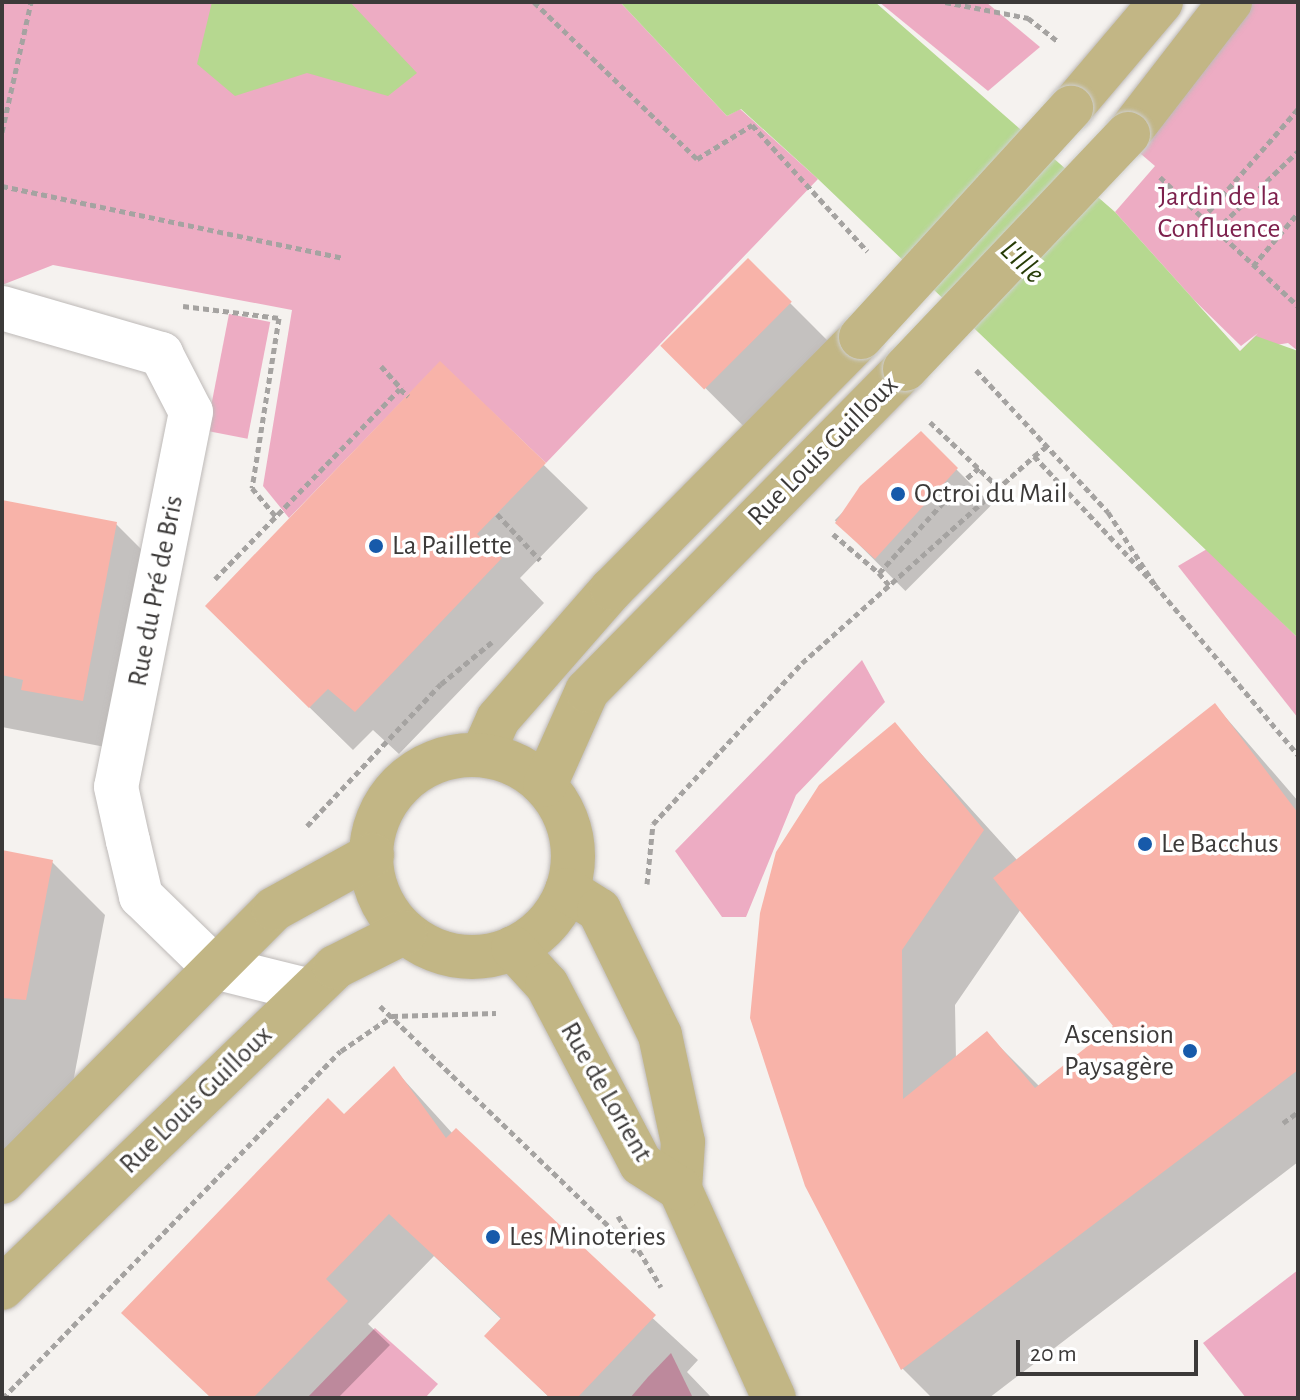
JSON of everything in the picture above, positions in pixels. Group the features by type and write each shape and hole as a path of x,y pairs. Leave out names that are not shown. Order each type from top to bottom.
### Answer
{"main road":[{"name":"Rue Louis Guilloux","path":"482,755 498,719 612,589 861,337 1084,94 1161,2"},
{"name":"Rue Louis Guilloux","path":"545,785 587,691 905,369 1128,134 1230,2"},
{"path":"482,755 523,768 545,785 571,835 567,890 546,924 513,948 460,956 405,932 374,882 372,855 376,823 410,775 436,761 482,755"},
{"path":"2,1182 274,909 372,855"},
{"name":"Rue de Lorient","path":"513,948 547,985 641,1164 680,1189 683,1142 660,1035 599,910 567,890"},
{"name":"Rue Louis Guilloux","path":"2,1288 335,967 405,932"},
{"path":"680,1189 774,1398"}],"street":[{"path":"2,308 161,354"},
{"name":"Rue du Pré de Bris","path":"161,354 191,412 116,787 141,896 214,967"},
{"path":"214,967 310,991"}],"path":[{"path":"2,132 31,2"},
{"path":"534,2 697,159 727,141"},
{"path":"945,2 1028,18 1084,94"},
{"path":"1203,218 1298,109"},
{"path":"1216,230 1298,151"},
{"path":"1166,183 1298,306"},
{"path":"2,186 343,258"},
{"path":"1253,266 1298,213"},
{"path":"161,354 185,301 279,318 252,488 276,517"},
{"path":"210,584 400,389 408,396 381,366"},
{"path":"929,422 999,488"},
{"path":"647,882 653,824 802,663 1046,447"},
{"path":"1034,456 1155,585 1298,755"},
{"path":"967,478 979,468"},
{"path":"879,573 959,485"},
{"path":"1108,512 1155,585"},
{"path":"497,514 540,560"},
{"path":"833,534 889,585"},
{"path":"304,829 484,645"},
{"path":"3,1398 341,1051 392,1016 497,1013 505,1025"},
{"path":"392,1016 641,1256 612,1205"},
{"path":"1283,1123 1298,1112"}],"green space":[{"path":"2,2 620,2 727,116 740,109 818,179 546,463 440,362 289,518 263,486 292,310 53,265 2,285"},
{"path":"879,2 986,2 1040,47 988,91"},
{"name":"Jardin de la Confluence","path":"1247,2 1298,2 1298,351 1288,343 1240,351 1115,212 1155,166 1127,142"},
{"path":"229,314 270,322 248,439 206,431"},
{"path":"1207,549 1298,638 1298,718 1178,566"},
{"path":"862,660 885,702 796,795 746,917 722,917 675,851"},
{"path":"1298,1270 1298,1398 1246,1398 1203,1343"},
{"path":"375,1328 438,1384 425,1398 307,1398"},
{"path":"671,1353 693,1398 630,1398 648,1377"}],"water":[{"path":"212,2 350,2 417,73 388,96 307,73 235,96 197,64"},
{"name":"L'Ille","path":"620,2 875,2 1115,212 1240,351 1256,336 1298,351 1298,638 818,179 741,109 727,116"}],"pier":[{"path":"1194,300 1241,346 1258,333 1240,351"}],"building":[{"path":"748,258 792,302 704,390 660,346"},
{"name":"La Paillette","path":"440,361 546,463 477,534 502,558 355,712 328,689 309,708 205,606"},
{"name":"Octroi du Mail","path":"921,431 958,468 875,559 835,523 860,486"},
{"path":"2,500 117,522 83,701 21,690 23,680 2,675"},
{"name":"Ascension Paysagère","path":"1215,703 1298,813 1298,1070 901,1370 805,1186 750,1018 760,913 776,852 819,785 895,722 984,830 902,950 903,1099 987,1031 1035,1088 1113,1026 993,878"},
{"path":"2,850 53,860 26,1000 2,998"},
{"name":"Les Minoteries","path":"394,1066 446,1138 456,1128 656,1315 577,1398 550,1398 484,1336 501,1318 389,1214 326,1279 348,1301 253,1398 211,1398 121,1313 328,1098 344,1114"}],"place":[{"name":"Octroi du Mail","path":"898,494"},
{"name":"La Paillette","path":"376,546"},
{"name":"Le Bacchus","path":"1145,844"},
{"name":"Ascension Paysagère","path":"1190,1051"},
{"name":"Les Minoteries","path":"493,1237"}]}
